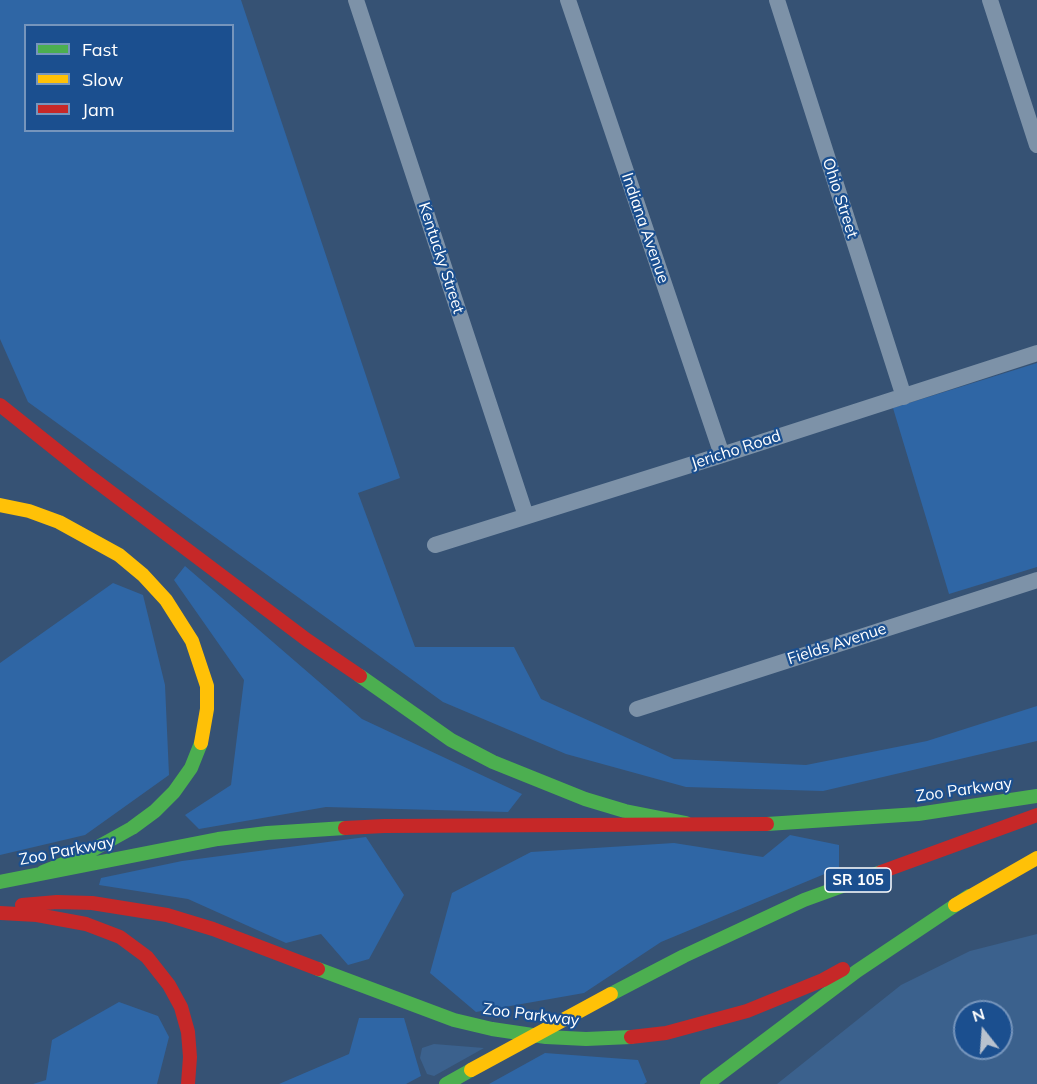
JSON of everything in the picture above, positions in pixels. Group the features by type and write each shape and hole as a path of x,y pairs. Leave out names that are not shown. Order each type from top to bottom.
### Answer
{"main road":[{"path":"0,405 84,472 308,640 451,740 493,762 585,800 625,811 686,823"},
{"path":"0,505 29,511 59,522 120,555 143,575 166,600 192,641 207,686 207,709 202,740 191,768 174,792 155,811 132,828 78,858 43,872"},
{"name":"Zoo Parkway","path":"0,882 218,839 267,833 384,826 764,824 918,814 1037,796"},
{"name":"SR 105","path":"447,1084 684,956 804,900 1037,815"},
{"name":"Zoo Parkway","path":"0,908 45,903 81,903 167,915 232,936 454,1020 546,1037 586,1039 630,1037 666,1032 756,1008 823,980 1037,858"},
{"path":"707,1084 857,971 969,896"},
{"path":"0,913 37,915 86,924 120,937 147,957 165,978 181,1007 188,1032 190,1057 188,1084"}],"street":[{"name":"Kentucky Street","path":"356,0 526,516"},
{"name":"Indiana Avenue","path":"568,0 722,455"},
{"name":"Ohio Street","path":"777,0 904,396"},
{"path":"990,0 1037,146"},
{"name":"Jericho Road","path":"435,545 1037,353"},
{"name":"Fields Avenue","path":"637,709 1037,580"}],"shaded area":[{"path":"0,0 241,0 400,478 358,493 415,647 514,647 541,699 674,759 806,765 927,741 1037,706 1037,741 823,791 686,787 566,754 443,702 28,402 0,339"},
{"path":"1037,363 1037,567 949,594 893,408"},
{"path":"185,566 362,719 522,794 508,812 326,807 199,829 185,815 231,785 244,680 174,580"},
{"path":"113,583 143,595 165,685 169,775 85,835 0,855 0,663"},
{"path":"790,835 839,845 839,868 661,942 584,993 476,1012 430,973 452,893 531,852 674,843 763,857"},
{"path":"366,837 404,895 369,959 348,965 321,934 286,943 188,899 99,885 101,878 182,861"},
{"path":"1037,934 1037,1084 777,1084 901,985 970,951"},
{"path":"119,1002 158,1016 169,1037 157,1084 33,1084 46,1080 52,1040"},
{"path":"359,1018 404,1018 421,1076 406,1084 279,1084 349,1054"},
{"path":"434,1044 484,1048 434,1076 427,1074 420,1058 422,1048"},
{"path":"545,1053 638,1060 647,1082 644,1084 489,1084"}],"traffic: fast":[{"path":"360,676 451,740 493,762 585,799 625,811 686,823"},
{"path":"43,872 78,858 132,828 155,811 174,792 191,768 201,743"},
{"path":"767,824 918,814 1037,796"},
{"path":"0,882 218,839 345,828"},
{"path":"611,994 684,956 804,900 881,872"},
{"path":"707,1084 857,971 969,896"},
{"path":"318,969 454,1020 492,1029 546,1037 586,1039 631,1037"},
{"path":"446,1084 471,1070"}],"traffic: slow":[{"path":"0,505 29,511 59,522 119,555 143,575 166,600 192,641 207,686 207,709 201,743"},
{"path":"955,905 1037,858"},
{"path":"471,1070 611,994"}],"traffic: jam":[{"path":"0,405 84,472 307,640 360,676"},
{"path":"881,872 1037,815"},
{"path":"345,828 767,824"},
{"path":"22,905 57,902 92,903 167,915 213,929 318,969"},
{"path":"0,913 37,915 86,924 120,937 147,957 169,985 181,1007 188,1032 190,1057 188,1084"},
{"path":"631,1037 666,1033 747,1011 823,980 843,969"}]}
